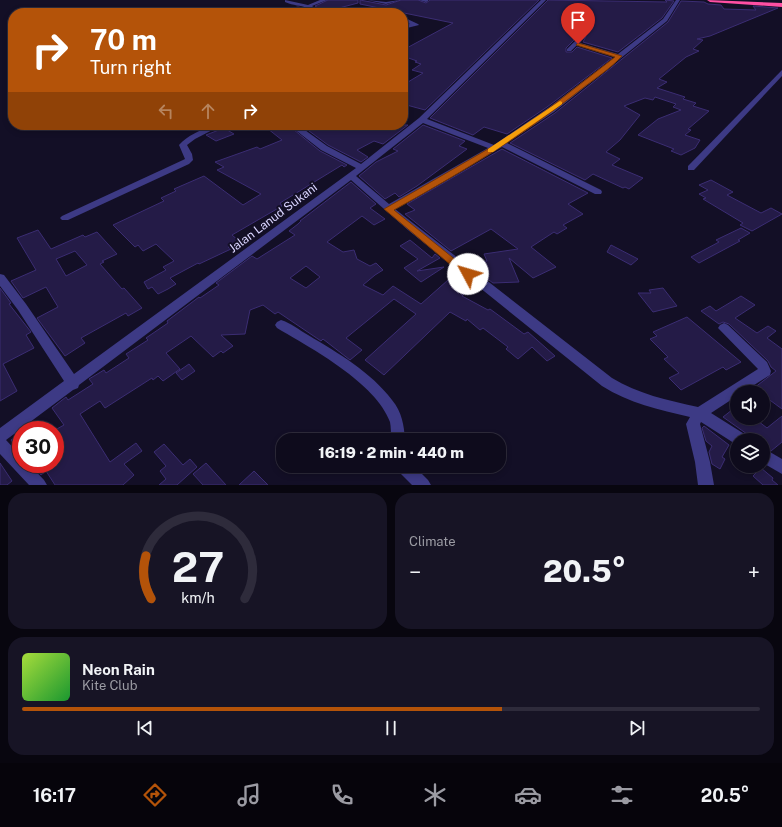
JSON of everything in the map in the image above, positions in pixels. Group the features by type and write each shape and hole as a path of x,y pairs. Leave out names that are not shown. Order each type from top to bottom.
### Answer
{"highway":[{"path":"710,0 782,5"}],"street":[{"path":"287,1 296,5 308,6 325,0"},
{"path":"369,0 386,3 398,0"},
{"path":"388,209 431,186 498,146 551,110 665,20 678,0"},
{"name":"Jalan Lanud Sukani","path":"0,436 73,384 351,176 422,120 541,1"},
{"path":"408,21 416,25 408,26"},
{"path":"568,50 582,36"},
{"path":"575,43 619,56"},
{"path":"690,168 782,72"},
{"path":"422,120 498,146 598,192"},
{"path":"65,218 186,162 189,160 188,154 183,145 192,137 207,130"},
{"path":"300,130 324,148 361,167"},
{"path":"351,176 388,209 490,292 607,382 620,390 651,402 699,413 730,433"},
{"path":"0,278 22,307 73,384"},
{"path":"281,324 345,364 373,387 387,403 398,427 398,433"},
{"path":"706,485 706,468 696,440 693,424 699,413 765,371 764,366 724,328"},
{"path":"0,444 39,485"},
{"path":"770,459 782,467"},
{"path":"410,473 423,485"}],"building":[{"path":"328,0 358,0 358,3 339,8 318,8 315,6"},
{"path":"360,0 386,5 401,0 418,0 426,3 430,0 539,0 425,110 408,105 408,82 423,73 412,70 421,64 408,58 408,47 453,23 408,14 408,8 380,8 360,4"},
{"path":"548,0 674,1 662,18 618,52 583,42 586,36 579,35 566,48 566,52 572,52 577,47 612,58 547,107 507,134 484,127 473,135 430,118"},
{"path":"681,1 704,2 708,4 721,5 724,9 756,10 753,6 778,8 710,36 697,39 703,40 693,49 699,51 686,57 659,79 667,82 657,88 685,97 683,99 696,103 693,106 709,111 688,129 691,130 685,135 700,140 695,148 681,155 671,151 674,149 638,135 658,119 681,110 673,107 676,104 655,97 653,100 645,98 624,106 640,115 620,140 606,152 620,159 612,165 643,178 629,189 625,187 623,188 593,174 585,180 510,143 555,113 668,22"},
{"path":"423,125 465,141 459,146 467,149 417,186 399,197 395,193 385,199 359,176 376,162 398,151 393,149"},
{"path":"219,130 227,130 234,134 216,141 206,135"},
{"path":"269,130 294,130 320,151 347,165 344,167 342,165 280,203 282,206 232,235 239,241 228,247 231,249 199,264 198,263 170,278 176,284 168,289 158,294 152,287 148,289 144,282 166,270 163,267 174,261 156,244 143,251 138,245 135,247 113,225 164,201 161,198 176,191 174,189 204,176 243,205 261,194 217,170 224,167 215,162 257,147 260,149 282,140"},
{"path":"308,130 401,130 383,144 374,141 357,150 368,157 361,162 328,145"},
{"path":"502,149 588,193 568,204 583,214 563,225 567,228 557,234 554,232 531,247 556,267 533,278 509,258 519,282 493,283 467,264 487,261 484,254 518,249 491,229 451,251 405,214 415,210 407,204"},
{"path":"711,180 733,192 727,195 761,213 771,208 782,214 752,231 740,225 743,223 703,199 706,198 699,194 708,190 699,185"},
{"path":"351,182 376,204 370,208 385,219 374,225 362,216 327,242 343,252 354,250 357,259 370,266 376,263 383,270 363,285 383,295 393,286 421,304 457,272 474,285 462,296 488,310 490,309 524,334 528,332 555,356 547,361 532,347 518,359 506,349 508,347 483,328 480,330 467,319 466,321 450,312 384,375 365,360 416,314 394,299 346,338 362,350 350,360 323,339 321,341 278,312 275,314 263,305 250,310 245,334 221,335 233,346 223,353 221,351 213,357 191,336 166,353 180,369 163,381 158,376 153,380 152,378 105,408 100,401 80,414 110,462 136,443 142,451 124,464 134,475 123,485 55,485 47,473 64,473 64,421 61,421 52,408 66,397 68,400 93,384 89,379 104,370 106,373 129,358 126,354 148,340 146,338 168,323 167,321 199,297 200,298 219,285 216,283 252,256 257,259 295,235 289,231","holes":["306,266 320,277 306,288 290,278"]},
{"path":"741,228 750,233 738,240 740,241 699,263 691,257 719,242 716,240"},
{"path":"38,230 51,249 83,235 85,237 97,232 117,254 102,261 104,262 100,264 122,289 124,288 142,308 128,316 126,313 81,338 85,343 65,356 37,318 58,307 46,287 23,298 11,281 36,270 17,238","holes":["75,251 87,265 66,276 56,259"]},
{"path":"410,240 432,258 435,254 440,258 417,271 444,267 421,282 404,268 418,259 400,246"},
{"path":"611,245 638,259 631,265 607,252"},
{"path":"0,288 11,303 9,304 31,332 26,335 34,348 3,364 17,391 0,401"},
{"path":"663,288 677,306 653,312 638,293 651,293 649,290"},
{"path":"741,296 755,305 735,318 757,333 768,326 776,331 767,338 782,349 782,409 770,400 770,385 758,385 776,371 771,367 768,361 729,324 723,322 719,324 701,311 710,306 716,311"},
{"path":"687,317 741,362 726,370 723,367 681,390 669,378 679,373 664,359 668,357 650,339 657,336 653,332"},
{"path":"189,364 195,371 182,380 176,373"},
{"path":"730,412 730,422 723,417"},
{"path":"782,416 782,442 771,451 770,433 746,433 734,425 763,425 767,428"},
{"path":"704,426 729,445 722,457 725,459 720,469 712,464 709,452 712,446 706,441 702,428"},
{"path":"164,444 183,465 190,459 197,467 177,485 159,485 166,479 160,471 166,466 154,452"},
{"path":"0,463 12,481 7,485 0,485"},
{"path":"206,463 226,485 203,485 193,474"},
{"path":"254,471 268,485 239,485"},
{"path":"756,473 767,473 778,485 763,485 753,476"}],"slow traffic":[{"path":"490,151 560,103"}],"route":[{"path":"468,274 388,209 460,170 509,139 551,110 619,56 578,44"}]}
